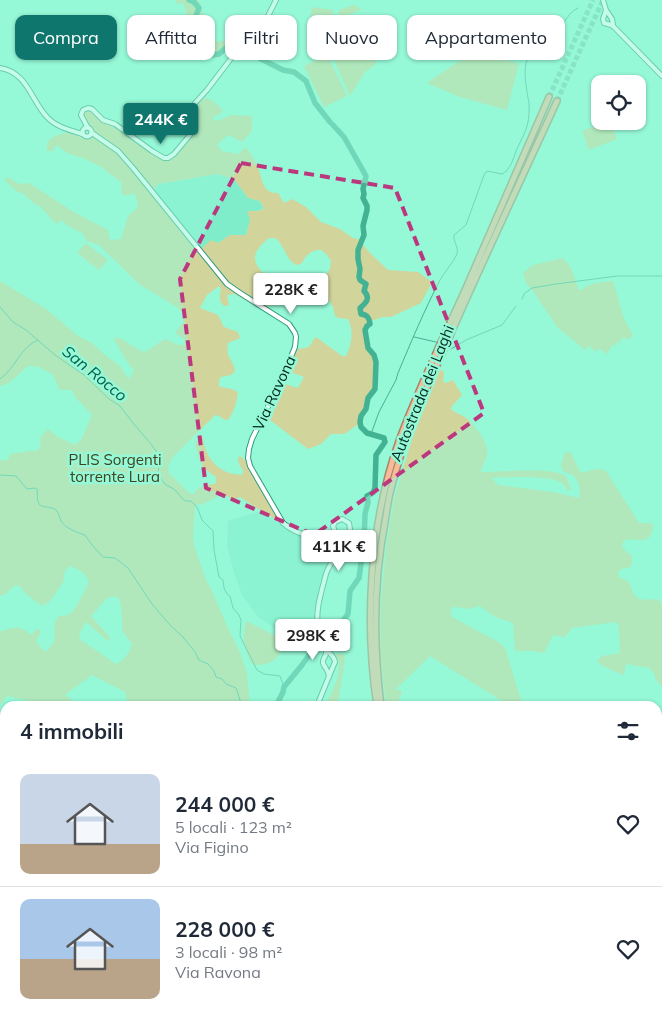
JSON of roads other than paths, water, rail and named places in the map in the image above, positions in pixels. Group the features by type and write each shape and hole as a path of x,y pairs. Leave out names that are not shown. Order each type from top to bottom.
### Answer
{"highway":[{"name":"Autostrada dei Laghi","path":"376,701 372,652 372,570 385,488 399,442 416,398 481,254 548,97"},
{"name":"Autostrada dei Laghi","path":"380,701 376,656 375,606 380,546 390,490 404,443 422,399 557,101"}],"street":[{"path":"91,134 84,128 81,113 85,109 92,109 103,120 115,124 164,158 174,154 190,135 192,109 195,103 207,90 254,27 267,18 276,0"},
{"path":"603,0 606,10 612,18 611,23 614,27 662,76"},
{"path":"606,10 604,23 611,23"},
{"path":"604,17 610,16"},
{"path":"0,68 12,72 24,82 44,113 53,122 72,130 84,128"},
{"name":"Via Ravona","path":"84,128 86,136 91,134 118,151 227,284 294,329 296,337 295,347 252,439 248,458 278,514 286,525 310,536 335,532"},
{"path":"320,605 330,570 343,547 349,531 349,523 345,520 337,520 329,533"},
{"path":"333,527 335,532 342,535 347,533"},
{"path":"329,677 323,662 326,650 318,625 319,603 326,573 342,543 342,535"},
{"path":"319,701 335,664 335,660 324,645"},
{"path":"326,656 331,656"},
{"path":"326,667 333,667"}],"waterway":[{"path":"189,0 194,2 199,8 195,18 196,21 209,26 207,48 212,55 219,54 231,46 283,70 294,72 306,81 315,103 330,122"},
{"path":"371,434 379,412 396,380 429,303 440,280 457,254 454,235 466,225 484,175 487,171 502,174 507,170 524,133 528,122 529,110 525,72 527,59 535,50 553,45 567,18 578,8"},
{"path":"278,701 284,687 325,633 342,622 348,614 350,591 359,578 364,542 365,514 368,502 367,496 373,493 375,488 376,455 385,442 384,438 367,433 361,427 360,422 361,416 366,409 368,398 375,389 376,362 374,355 368,348 365,330 370,324 369,320 361,314 360,308 367,298 364,291 366,284 359,277 358,259 358,250 364,235 363,226 367,210 363,198 366,176 344,137 333,125"},
{"path":"522,299 524,294 532,288 556,284 617,276 662,276"},
{"path":"451,349 466,340 502,325 516,306"},
{"name":"San Rocco","path":"0,307 13,322 84,375 109,399 120,406 151,444 158,454 160,461 158,472 161,479 184,500 191,501 197,507 202,520 213,531 219,577 223,580 224,588 230,596 233,608 239,615 241,620 240,636 257,670 264,674 280,676 284,687"},
{"path":"414,337 436,342"},
{"path":"0,379 22,353 38,340"},
{"path":"0,475 16,476 27,489 37,489 40,505 56,510 63,524 85,535 103,557 115,558 128,568 152,604 183,637 199,660 208,664 216,677 236,688 240,701"}],"tunnel":[{"path":"549,97 593,0"},
{"path":"557,101 603,0"}],"park label":[{"name":"PLIS Sorgenti torrente Lura","path":"115,468"}]}
